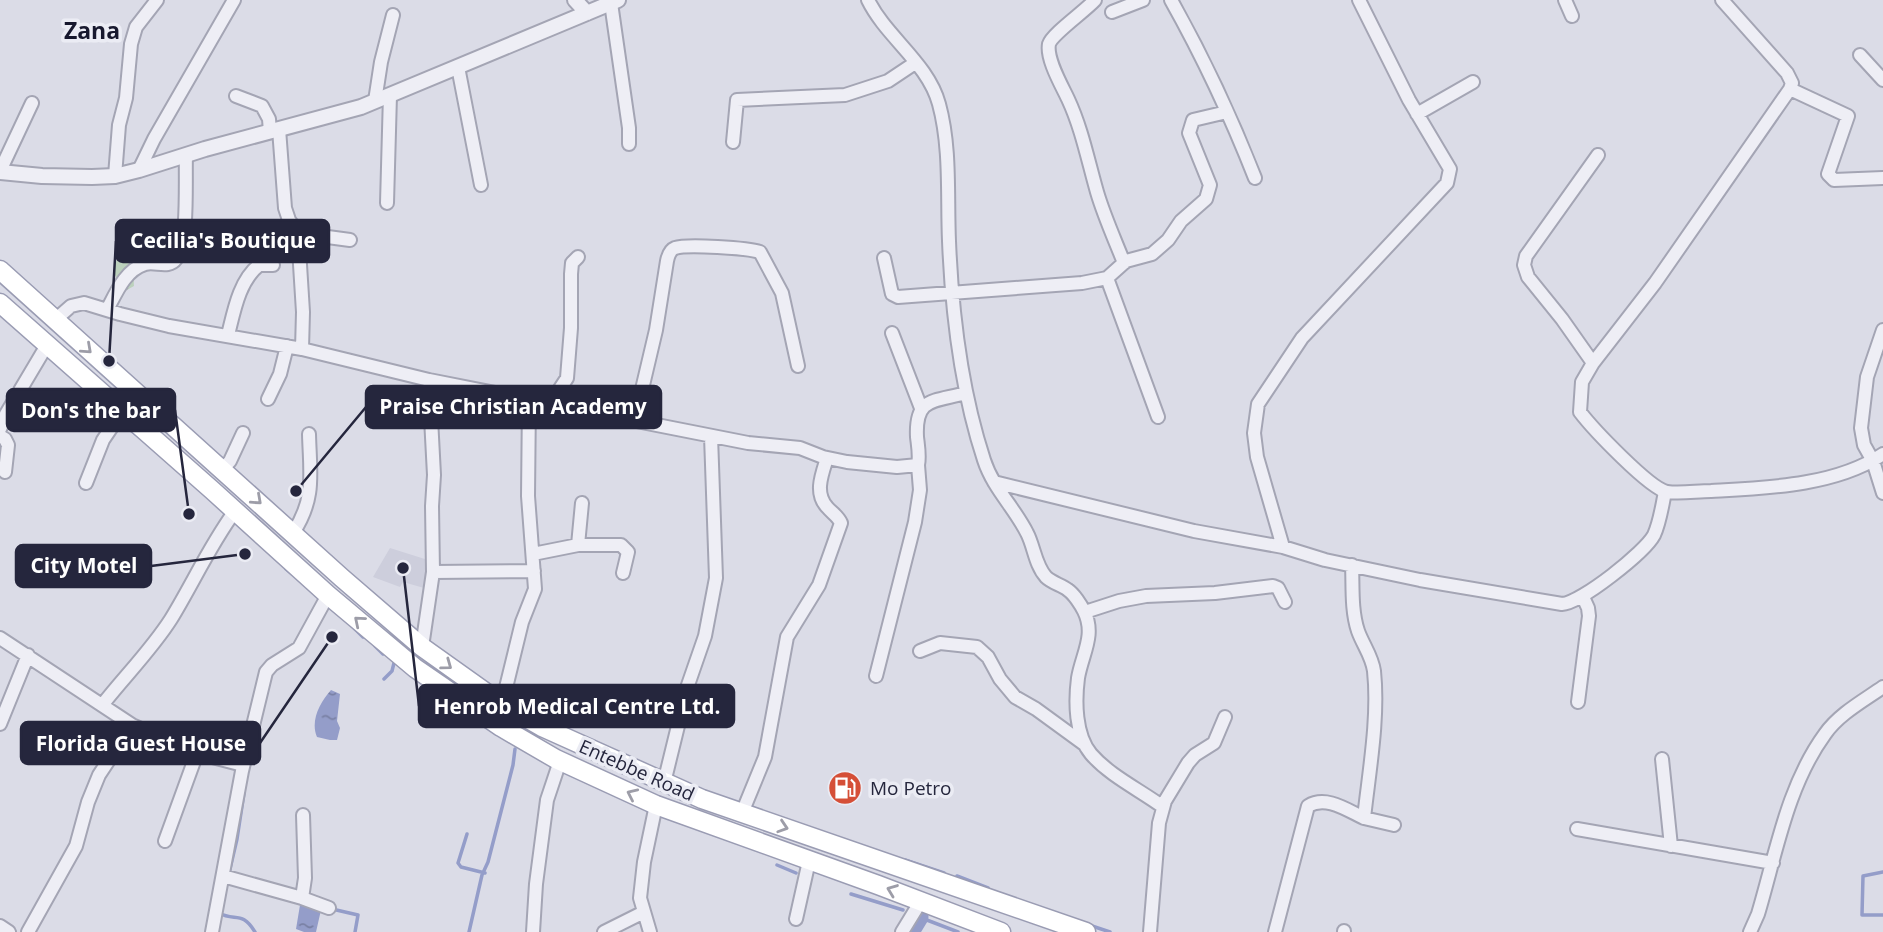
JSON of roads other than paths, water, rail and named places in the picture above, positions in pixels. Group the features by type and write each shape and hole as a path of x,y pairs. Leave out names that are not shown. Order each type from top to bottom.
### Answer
{"main road":[{"name":"Entebbe Road","path":"0,271 422,647 502,704 542,727 664,783 742,813 1084,932"},
{"name":"Entebbe Road","path":"0,303 328,595 415,668 501,727 560,761 656,805 921,901 973,927 1001,932"}],"street":[{"path":"116,176 119,125 126,98 131,44 136,27 158,0"},
{"path":"139,170 234,0"},
{"path":"575,0 587,13"},
{"path":"868,0 875,14 929,80 939,104 948,176 952,292 965,393 985,462 994,482 1027,533 1044,576 1069,591 1085,612 1090,631 1078,676 1077,715 1084,744 1089,753 1102,764 1163,807"},
{"path":"1095,0 1075,20 1052,36 1048,48 1058,82 1068,100 1088,152 1098,194 1124,263"},
{"path":"1112,12 1143,0"},
{"path":"1171,0 1227,111 1255,178"},
{"path":"1283,547 1257,457 1254,433 1258,404 1302,338 1447,183 1450,169 1417,114 1359,0"},
{"path":"1565,0 1572,16"},
{"path":"1721,0 1787,73 1792,83 1790,89 1655,283 1593,363 1582,383 1580,412 1623,459 1665,492 1801,484 1878,458"},
{"path":"32,103 0,172 42,176 116,176 375,101 614,1 629,144"},
{"path":"375,101 381,62 393,15"},
{"path":"1860,55 1883,80"},
{"path":"733,142 737,100 845,95 888,81 915,63"},
{"path":"458,67 481,185"},
{"path":"1417,114 1473,82"},
{"path":"1790,89 1848,116 1828,174 1834,180 1883,178"},
{"path":"387,203 390,95"},
{"path":"236,96 262,106 274,131 285,208 298,233 303,312 302,349"},
{"path":"884,258 894,296 1107,278 1124,263 1152,254 1168,240 1181,221 1206,199 1210,185 1189,133 1190,125 1193,120 1227,111"},
{"path":"107,310 130,273 145,264 170,264 176,259 184,240 186,155"},
{"path":"1593,363 1528,277 1524,265 1526,256 1598,155"},
{"path":"298,233 350,240"},
{"path":"635,419 656,330 667,261 674,248 760,252 782,293 798,366"},
{"path":"550,404 567,378 572,263 578,257"},
{"path":"228,335 237,302 252,271 259,265 273,265"},
{"path":"1107,278 1158,417"},
{"path":"55,320 77,303 169,326 302,349 429,380 711,436 800,448 847,462 897,467 918,465"},
{"path":"1883,330 1869,368 1862,403 1861,428 1864,445 1878,458 1883,493"},
{"path":"892,333 922,408"},
{"path":"0,429 47,345"},
{"path":"268,399 281,374 287,346"},
{"path":"422,647 433,572 434,475 429,380"},
{"path":"876,677 915,522 920,491 916,420 922,408 930,403 965,393"},
{"path":"502,704 522,622 535,589 527,496 529,400"},
{"path":"86,483 103,440 122,412"},
{"path":"222,470 230,461 243,433"},
{"path":"293,533 310,498 309,435"},
{"path":"0,436 8,445 5,472"},
{"path":"664,783 688,685 705,636 716,578 711,436"},
{"path":"742,813 765,757 787,637 819,585 841,523 824,504 820,492 827,458"},
{"path":"994,482 1194,531 1283,547 1325,560 1420,580 1554,603 1570,603 1583,597 1643,549 1653,538 1665,492"},
{"path":"578,545 582,503"},
{"path":"103,704 153,645 171,619 220,530 235,511"},
{"path":"533,554 578,545 621,545 628,552 623,573"},
{"path":"1352,565 1355,616 1360,636 1371,657 1375,685 1364,818"},
{"path":"433,572 534,571"},
{"path":"1085,612 1146,596 1214,593 1273,586 1281,591 1285,602"},
{"path":"212,932 243,765 266,672 272,665 299,648 328,595"},
{"path":"1578,702 1589,616 1583,597"},
{"path":"0,638 132,725 197,753 243,765"},
{"path":"920,651 940,643 977,647 988,657 1000,679 1015,697 1084,744"},
{"path":"0,724 28,655"},
{"path":"1750,932 1797,785 1825,733 1846,712 1883,687"},
{"path":"1150,932 1159,823 1163,807 1188,763 1214,743 1225,716"},
{"path":"28,932 80,838 88,802 99,775 132,725"},
{"path":"165,841 197,753"},
{"path":"1662,759 1671,846"},
{"path":"533,932 547,800 560,761"},
{"path":"1275,932 1308,806 1314,802 1334,804 1364,818 1394,825"},
{"path":"650,932 640,898 656,805"},
{"path":"302,898 305,878 303,815"},
{"path":"1577,829 1773,863"},
{"path":"796,919 809,861"},
{"path":"222,876 329,908"},
{"path":"902,932 921,901"},
{"path":"604,932 644,912"},
{"path":"0,926 9,932"}],"water":[{"path":"331,690 340,694 337,721 340,728 337,740 317,737 315,731 317,712"},
{"path":"300,905 321,910 316,932 296,929"}],"waterway":[{"path":"124,425 136,434"},
{"path":"286,569 292,574"},
{"path":"352,626 363,637"},
{"path":"375,646 383,654"},
{"path":"384,679 392,671 394,663"},
{"path":"469,932 515,749"},
{"path":"229,873 244,793"},
{"path":"467,834 458,863 461,867 485,873"},
{"path":"905,860 944,873"},
{"path":"777,865 796,873"},
{"path":"1883,872 1863,876 1862,915 1883,915"},
{"path":"957,876 988,888"},
{"path":"851,894 903,910"},
{"path":"332,909 358,915 355,932"},
{"path":"219,913 246,921 255,932"},
{"path":"919,917 958,932"},
{"path":"910,932 919,917"},
{"path":"1089,925 1110,932"}],"place":[{"name":"Cecilia's Boutique","path":"109,361"},
{"name":"Praise Christian Academy","path":"296,491"},
{"name":"Don's the bar","path":"189,514"},
{"name":"City Motel","path":"245,554"},
{"name":"Henrob Medical Centre Ltd.","path":"403,568"},
{"name":"Florida Guest House","path":"332,637"},
{"name":"Mo Petro","path":"845,788"}],"district":[{"name":"Zana","path":"92,30"}]}
